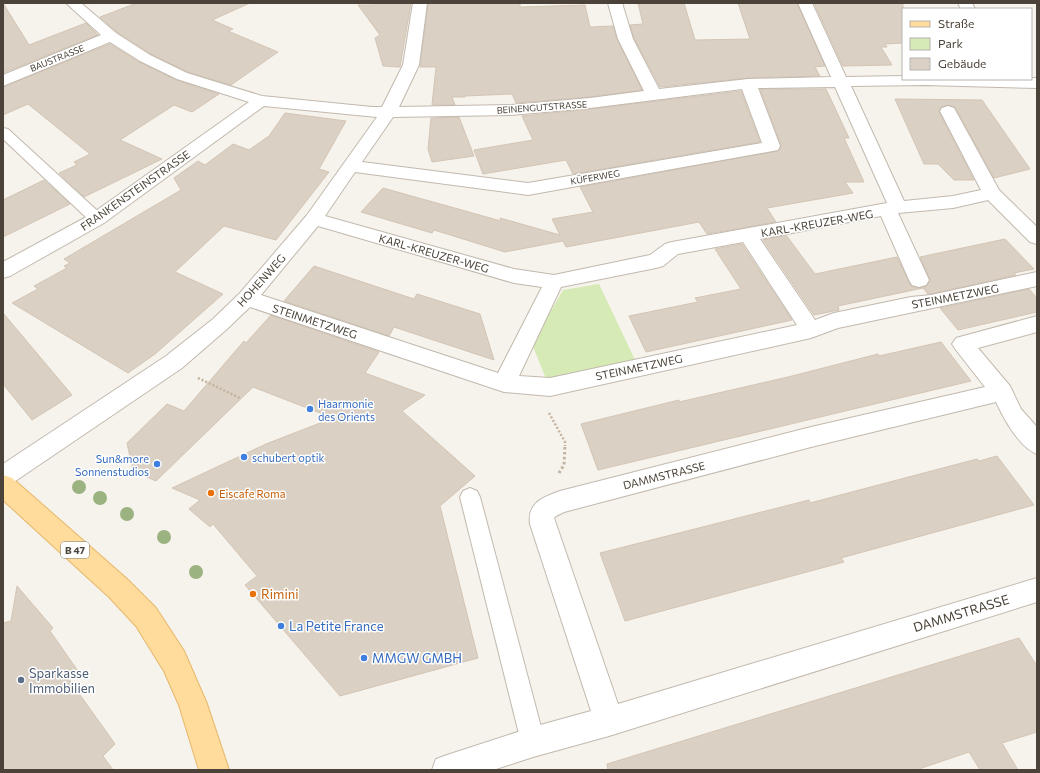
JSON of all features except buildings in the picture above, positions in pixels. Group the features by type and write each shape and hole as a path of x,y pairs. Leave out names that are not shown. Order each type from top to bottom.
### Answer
{"main road":[{"name":"B 47","path":"3,485 118,588 146,617 174,661 193,704 214,770"}],"street":[{"name":"BEINENGUTSTRASSE","path":"74,3 111,36 145,58 182,76 261,101 372,112 511,110 590,103 748,84 925,80 1007,80 1037,83"},
{"name":"HOHENWEG","path":"3,477 174,362 220,324 247,298 314,219 388,112 411,65 420,3"},
{"path":"615,3 618,20 627,46 654,95"},
{"name":"KARL-KREUZER-WEG","path":"805,3 842,81 919,280"},
{"name":"BAUSTRASSE","path":"3,81 111,36"},
{"name":"KÜFERWEG","path":"352,166 528,189 772,146 748,84"},
{"name":"FRANKENSTEINSTRASSE","path":"3,271 97,219 261,101"},
{"path":"948,111 992,193 1037,238"},
{"name":"KARL-KREUZER-WEG","path":"314,219 514,276 554,282 656,261 672,249 892,208 953,202 992,193"},
{"name":"KARL-KREUZER-WEG","path":"748,235 811,330"},
{"name":"STEINMETZWEG","path":"247,298 504,383 550,387 811,330 834,321 910,304 931,302 1037,279"},
{"path":"504,383 554,282"},
{"path":"1037,324 963,344 1002,392 1013,415 1037,444"},
{"name":"DAMMSTRASSE","path":"609,721 542,524 541,516 547,508 560,502 811,437 1002,392"},
{"name":"DAMMSTRASSE","path":"447,770 532,742 609,721 1037,590"}],"lane":[{"path":"3,132 97,219"},
{"path":"470,497 532,742"}],"path":[{"path":"204,382 240,398"},
{"path":"548,412 565,442 564,465 550,486 560,502"}],"green space":[{"path":"599,284 636,362 547,381 532,344 563,290"}],"place":[{"name":"Haarmonie des Orients","path":"310,409"},
{"name":"schubert optik","path":"244,457"},
{"name":"Sun&more Sonnenstudios","path":"157,464"},
{"name":"Eiscafe Roma","path":"211,493"},
{"name":"Rimini","path":"253,594"},
{"name":"La Petite France","path":"281,626"},
{"name":"MMGW GMBH","path":"364,658"},
{"name":"Sparkasse Immobilien","path":"21,680"}]}
